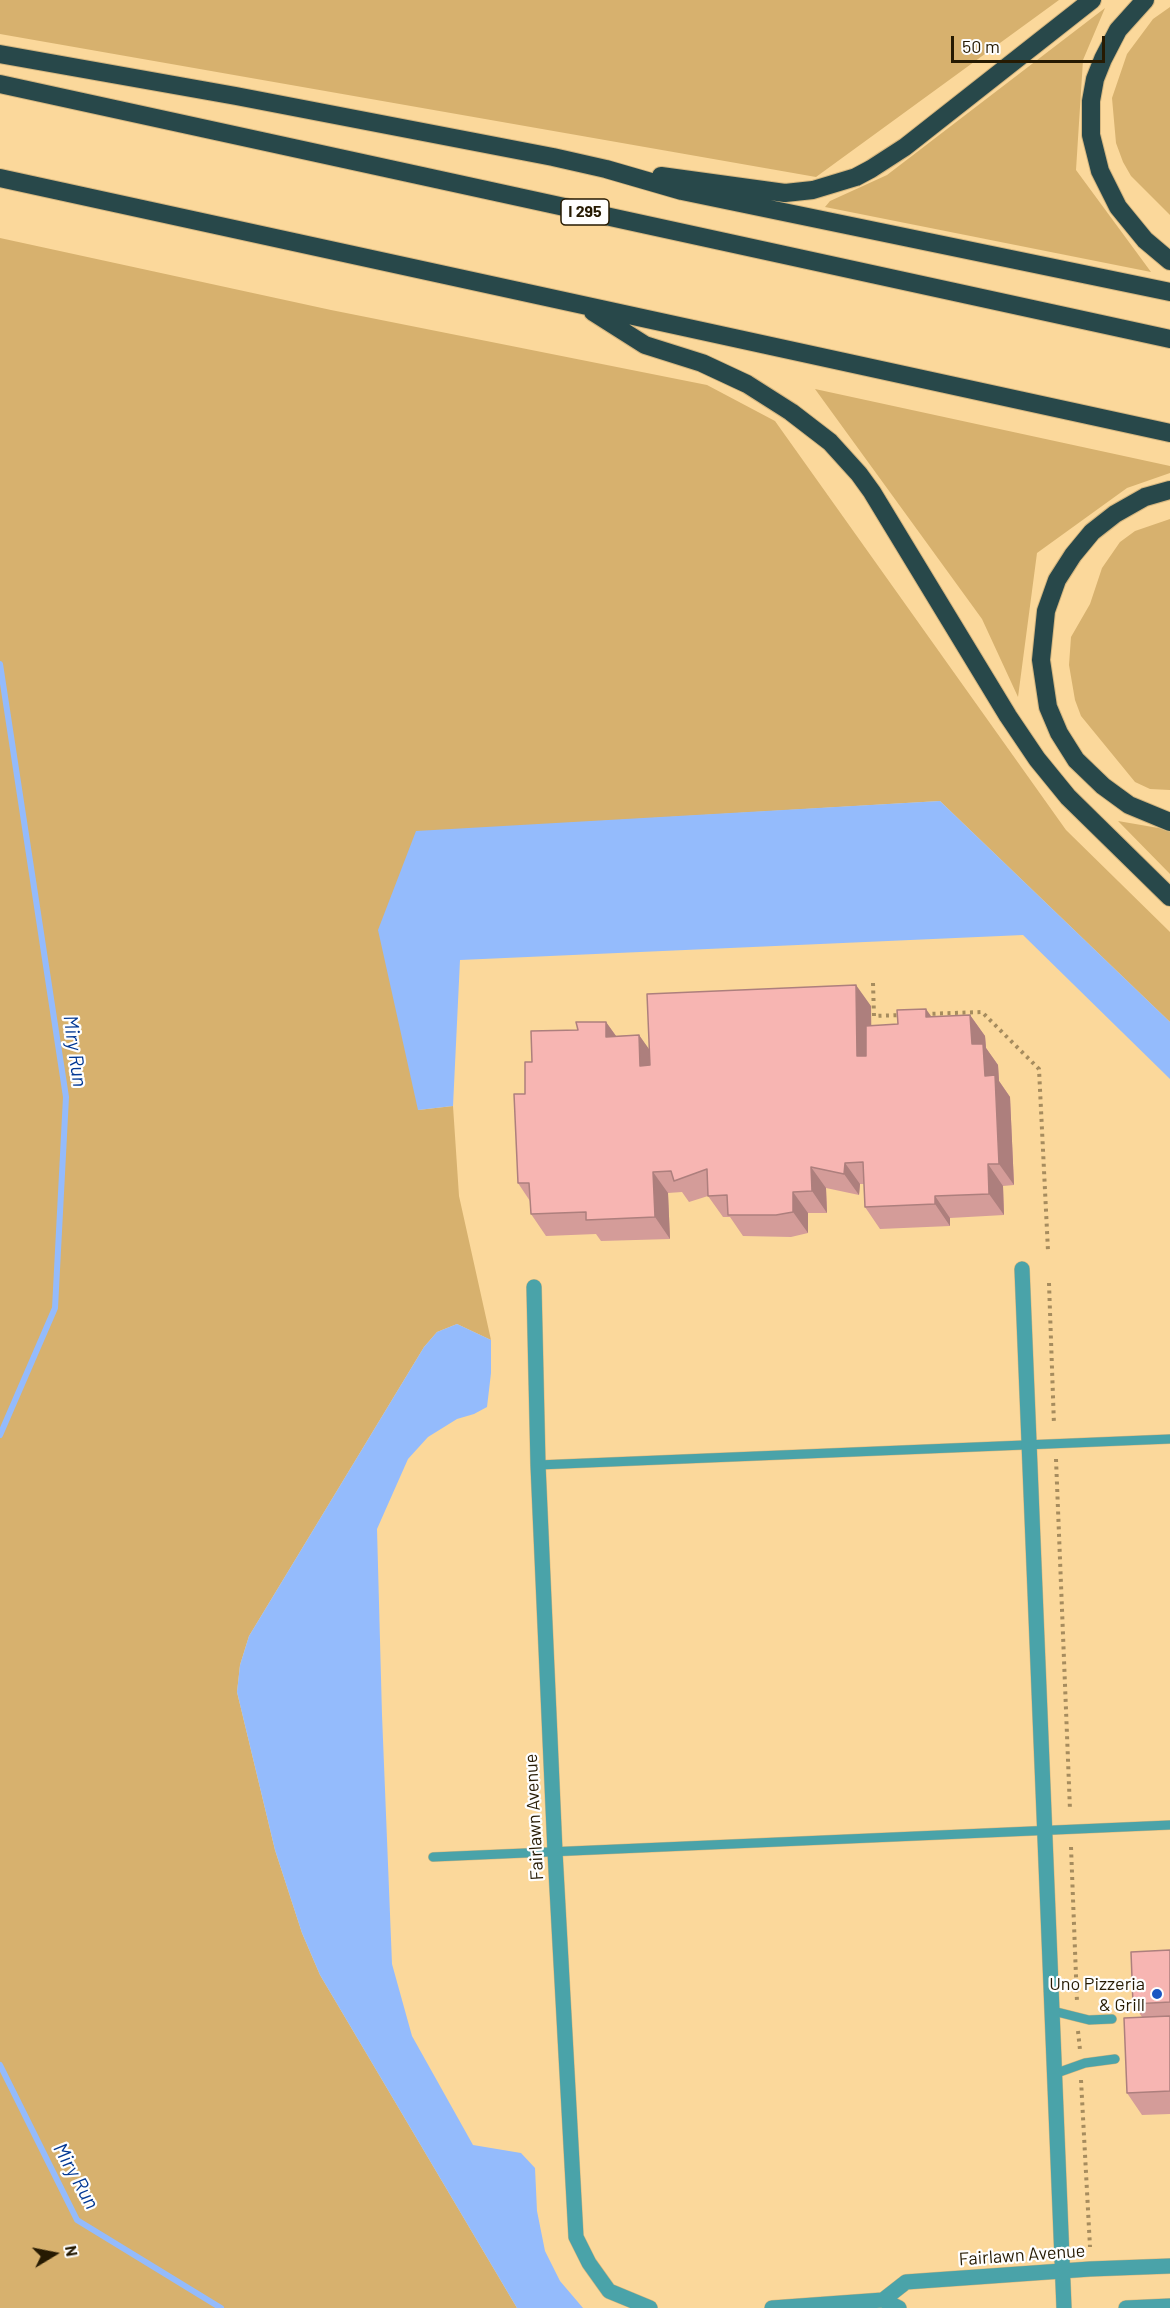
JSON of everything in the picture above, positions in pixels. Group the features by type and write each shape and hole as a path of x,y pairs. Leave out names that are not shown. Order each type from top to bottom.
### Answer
{"highway":[{"path":"0,54 236,96 606,168 785,193 813,190 843,182 871,169 905,147 1092,0"},
{"path":"1145,0 1118,30 1103,59 1093,90 1090,111 1091,135 1100,171 1118,207 1145,240 1170,261"},
{"name":"I 295","path":"0,84 1170,339"},
{"path":"606,168 682,191 1170,292"},
{"path":"0,178 1170,434"},
{"path":"582,305 645,345 702,363 747,384 791,412 830,442 872,492 1008,716 1042,765 1076,805 1170,897"},
{"path":"1170,490 1145,497 1115,514 1081,544 1057,580 1046,611 1041,660 1048,706 1059,733 1076,760 1102,786 1129,806 1170,822"}],"street":[{"path":"1022,1269 1064,2308"},
{"name":"Fairlawn Avenue","path":"534,1287 538,1465 555,1852 576,2237 589,2262 609,2291 650,2308"},
{"name":"Fairlawn Avenue","path":"883,2300 906,2282 1170,2266"},
{"path":"772,2308 883,2300 899,2308"},
{"path":"1126,2308 1170,2306"}],"lane":[{"path":"538,1465 1170,1439"},
{"path":"433,1857 1170,1825"},
{"path":"1053,2011 1089,2020 1112,2019"},
{"path":"1054,2074 1085,2063 1114,2059"}],"path":[{"path":"873,983 874,1016 907,1015"},
{"path":"918,1015 982,1012 1039,1069 1048,1251"},
{"path":"1050,1283 1054,1425"},
{"path":"1056,1459 1070,1810"},
{"path":"1071,1847 1077,2003"},
{"path":"1078,2031 1080,2051"},
{"path":"1081,2075 1090,2247"}],"shaded area":[{"path":"0,0 1059,0 816,177 0,34"},
{"path":"1170,7 1170,215 1131,176 1123,162 1116,143 1112,98 1127,54 1153,19"},
{"path":"1105,8 1083,60 1076,170 1151,272 825,207 830,201 887,175"},
{"path":"0,238 331,310 707,385 775,421 1066,830 1170,932 1170,1022 940,801 416,832 418,1110 453,1106 459,1196 491,1340 457,1324 437,1332 424,1347 249,1636 240,1665 237,1692 275,1850 302,1933 320,1975 517,2308 0,2308"},
{"path":"815,389 1170,466 1170,473 1127,488 1037,553 1018,697 982,619"},
{"path":"1170,519 1170,790 1150,789 1135,782 1081,716 1075,700 1069,665 1071,637 1090,604 1102,568 1120,542 1135,531"},
{"path":"1118,821 1170,830 1170,874"}],"water":[{"path":"940,801 1170,1022 1170,1079 1023,935 460,960 453,1106 418,1110 378,930 416,831"},
{"path":"457,1324 491,1340 491,1373 487,1407 457,1419 428,1437 408,1459 377,1529 392,1964 412,2036 473,2145 521,2153 535,2168 537,2211 545,2251 560,2281 583,2308 517,2308 320,1975 302,1933 275,1850 237,1692 240,1665 249,1636 424,1347 437,1332"}],"building":[{"path":"856,985 857,1056 866,1056 866,1026 898,1024 897,1010 926,1009 926,1017 970,1015 972,1044 983,1044 985,1076 995,1075 999,1164 988,1164 989,1194 935,1196 935,1204 865,1207 863,1162 845,1163 844,1174 811,1167 812,1191 793,1192 793,1212 776,1215 728,1215 727,1195 708,1196 707,1169 674,1181 671,1171 653,1172 655,1217 586,1220 586,1212 531,1214 529,1183 518,1183 514,1094 525,1094 525,1062 532,1062 531,1031 578,1030 576,1022 606,1022 606,1037 639,1035 640,1066 650,1065 647,994"},
{"path":"1170,1950 1170,2002 1133,2004 1131,1952"},
{"path":"1170,2016 1170,2091 1127,2093 1124,2018"}],"waterway":[{"name":"Miry Run","path":"0,664 66,1097 55,1308 0,1435"},
{"name":"Miry Run","path":"0,2065 77,2220 221,2308"}],"place":[{"name":"Uno Pizzeria & Grill","path":"1157,1994"}]}
